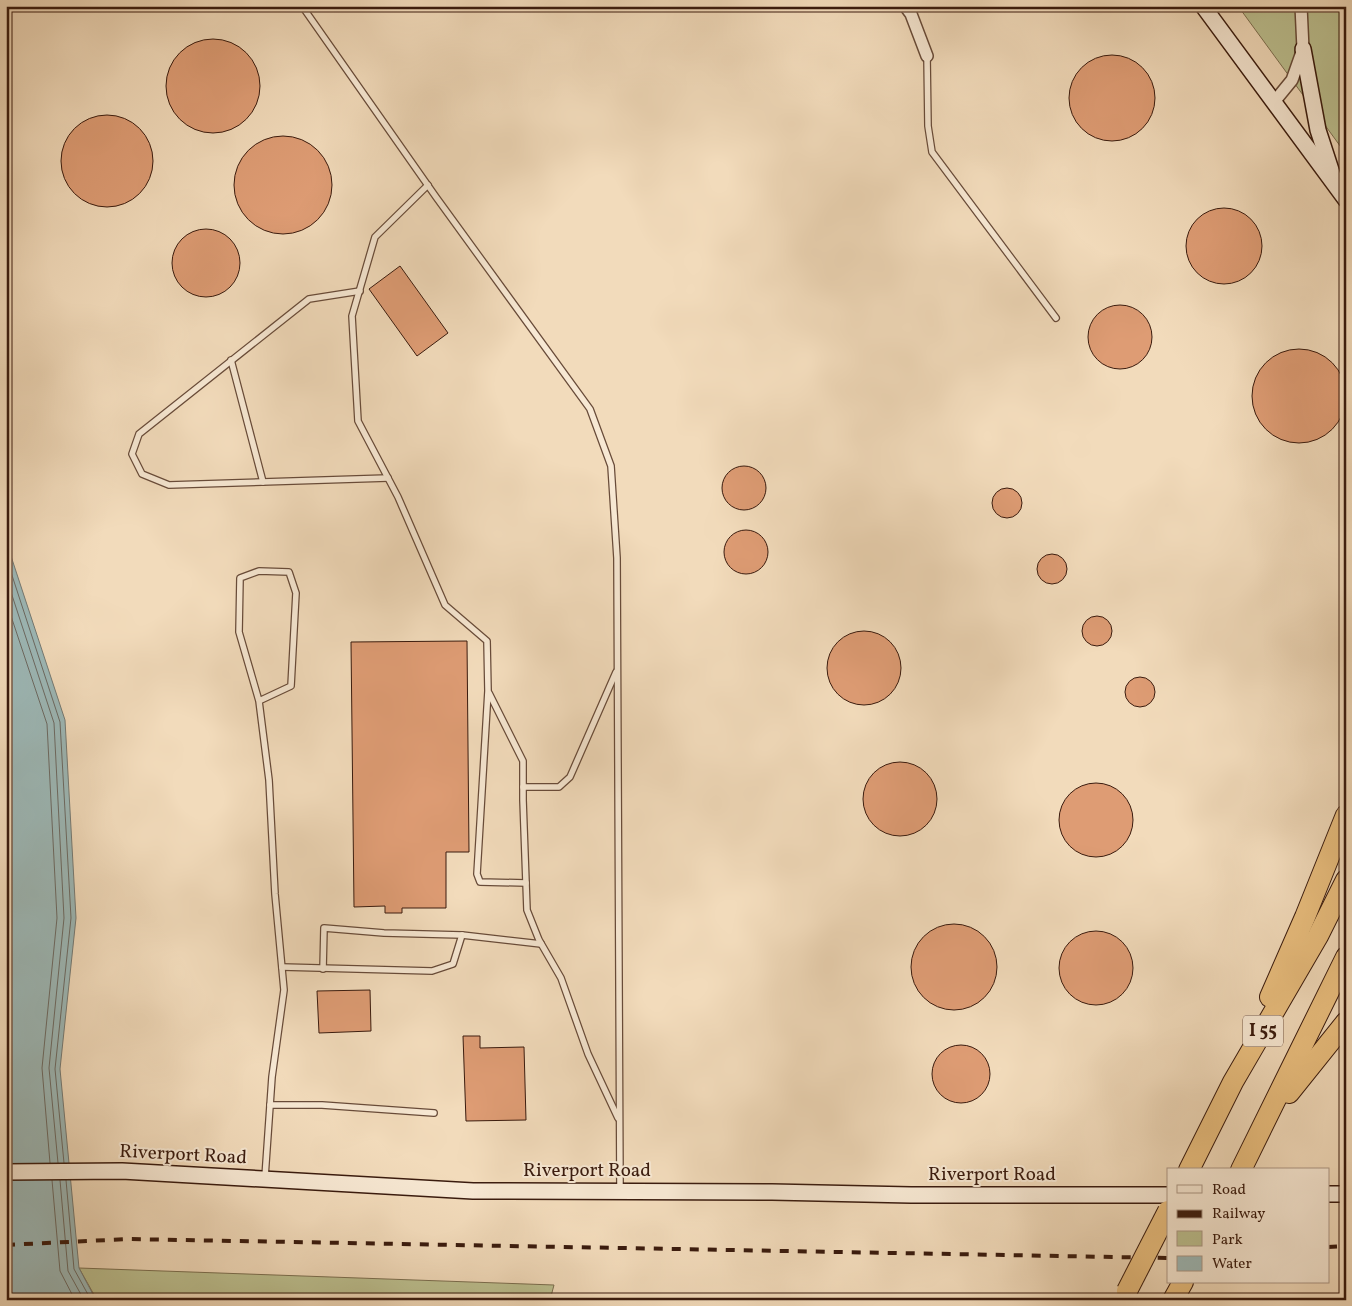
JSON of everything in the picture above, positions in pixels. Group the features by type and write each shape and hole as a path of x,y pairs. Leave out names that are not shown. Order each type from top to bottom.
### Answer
{"highway":[{"path":"1233,1082 1305,917 1346,814"},
{"name":"I 55","path":"1191,1168 1233,1082 1318,936 1346,880"},
{"name":"I 55","path":"1242,1168 1265,1125 1342,964"},
{"path":"1265,1125 1346,1022"},
{"path":"1124,1295 1167,1213"},
{"path":"1174,1300 1182,1284"}],"main road":[{"path":"1203,6 1342,195"},
{"path":"1302,49 1318,130 1342,195"},
{"name":"Riverport Road","path":"6,1172 122,1171 473,1191 772,1192 912,1195 1167,1194"},
{"path":"1330,1194 1346,1194"}],"street":[{"path":"905,6 911,14 928,56"},
{"path":"1274,102 1292,80 1302,49 1302,6"}],"lane":[{"path":"302,6 428,185 590,409 611,466 617,558 620,1191"},
{"path":"928,56 928,126 932,152 1056,318"},
{"path":"428,185 375,237 352,316 358,421 398,497 445,605 487,641 488,691 477,874 480,882 526,883"},
{"path":"360,291 309,299 139,434 132,454 142,474 169,485 388,478"},
{"path":"231,360 263,482"},
{"path":"259,701 291,686 296,593 289,572 259,571 240,578 239,632 259,701 269,780 275,894 284,990 272,1077 265,1179"},
{"path":"523,787 558,787 570,777 617,670"},
{"path":"488,691 523,761 527,910 541,944 560,978 588,1054 619,1121"},
{"path":"322,969 324,928 384,933 462,935 541,944"},
{"path":"282,968 432,971 453,964 462,935"},
{"path":"270,1105 322,1105 434,1114"}],"green space":[{"path":"1238,6 1346,6 1346,154"},
{"path":"79,1268 554,1285 550,1300 97,1300"}],"water":[{"path":"6,541 65,720 76,918 60,1069 79,1268 96,1300 6,1300"}],"building":[{"path":"213,39 231,42 246,53 257,68 260,86 257,104 246,119 231,130 213,133 195,130 180,119 169,104 166,86 169,68 180,53 195,42"},
{"path":"1112,55 1128,58 1136,62 1148,74 1152,82 1155,98 1152,114 1148,122 1136,134 1128,138 1112,141 1096,138 1088,134 1076,122 1072,114 1069,98 1072,82 1076,74 1088,62 1096,58"},
{"path":"98,115 116,115 133,122 146,135 153,152 153,170 146,187 133,200 116,207 98,207 81,200 68,187 61,170 61,152 68,135 81,122"},
{"path":"283,136 302,140 318,150 328,166 332,185 328,204 318,220 302,230 283,234 264,230 248,220 238,204 234,185 238,166 248,150 264,140"},
{"path":"1224,208 1238,211 1251,219 1259,232 1262,246 1259,260 1251,273 1238,281 1224,284 1210,281 1197,273 1189,260 1186,246 1189,232 1197,219 1210,211"},
{"path":"206,229 219,232 230,239 237,250 240,263 237,276 230,287 219,294 206,297 193,294 182,287 175,276 172,263 175,250 182,239 193,232"},
{"path":"400,266 448,333 417,356 369,289"},
{"path":"1114,305 1126,305 1143,314 1150,325 1152,337 1150,349 1143,360 1126,369 1114,369 1102,364 1093,355 1088,343 1088,331 1093,319 1102,310"},
{"path":"1299,349 1317,352 1332,363 1343,378 1346,396 1343,414 1332,429 1317,440 1299,443 1281,440 1266,429 1255,414 1252,396 1255,378 1266,363 1281,352"},
{"path":"744,466 756,470 762,476 766,488 762,500 756,506 744,510 732,506 726,500 722,488 726,476 732,470"},
{"path":"1007,488 1018,492 1022,503 1018,514 1007,518 996,514 992,503 996,492"},
{"path":"746,530 758,534 764,540 768,552 764,564 758,570 746,574 734,570 728,564 724,552 728,540 734,534"},
{"path":"1052,554 1063,558 1067,569 1063,580 1052,584 1041,580 1037,569 1041,558"},
{"path":"1097,616 1108,620 1112,631 1108,642 1097,646 1086,642 1082,631 1086,620"},
{"path":"864,631 885,637 895,647 901,668 895,689 885,699 864,705 843,699 833,689 827,668 833,647 843,637"},
{"path":"467,641 469,852 446,852 446,908 402,908 402,913 385,913 385,906 354,907 351,642"},
{"path":"1140,677 1151,681 1155,692 1151,703 1140,707 1129,703 1125,692 1129,681"},
{"path":"900,762 921,768 931,778 937,799 931,820 921,830 900,836 879,830 869,820 863,799 869,778 879,768"},
{"path":"1096,783 1117,789 1127,799 1133,820 1127,841 1117,851 1096,857 1075,851 1065,841 1059,820 1065,799 1075,789"},
{"path":"954,924 970,927 978,931 990,943 994,951 997,967 994,983 990,991 978,1003 970,1007 954,1010 938,1007 930,1003 918,991 914,983 911,967 914,951 918,943 930,931 938,927"},
{"path":"1096,931 1117,937 1127,947 1133,968 1127,989 1117,999 1096,1005 1075,999 1065,989 1059,968 1065,947 1075,937"},
{"path":"370,990 371,1031 319,1033 317,991"},
{"path":"463,1036 480,1036 480,1048 524,1047 526,1120 466,1121"},
{"path":"961,1045 972,1047 982,1053 988,1063 990,1074 988,1085 982,1095 972,1101 961,1103 950,1101 940,1095 934,1085 932,1074 934,1063 940,1053 950,1047"}],"railway":[{"path":"6,1245 128,1239 1167,1258"},
{"path":"1330,1247 1346,1246"}]}
